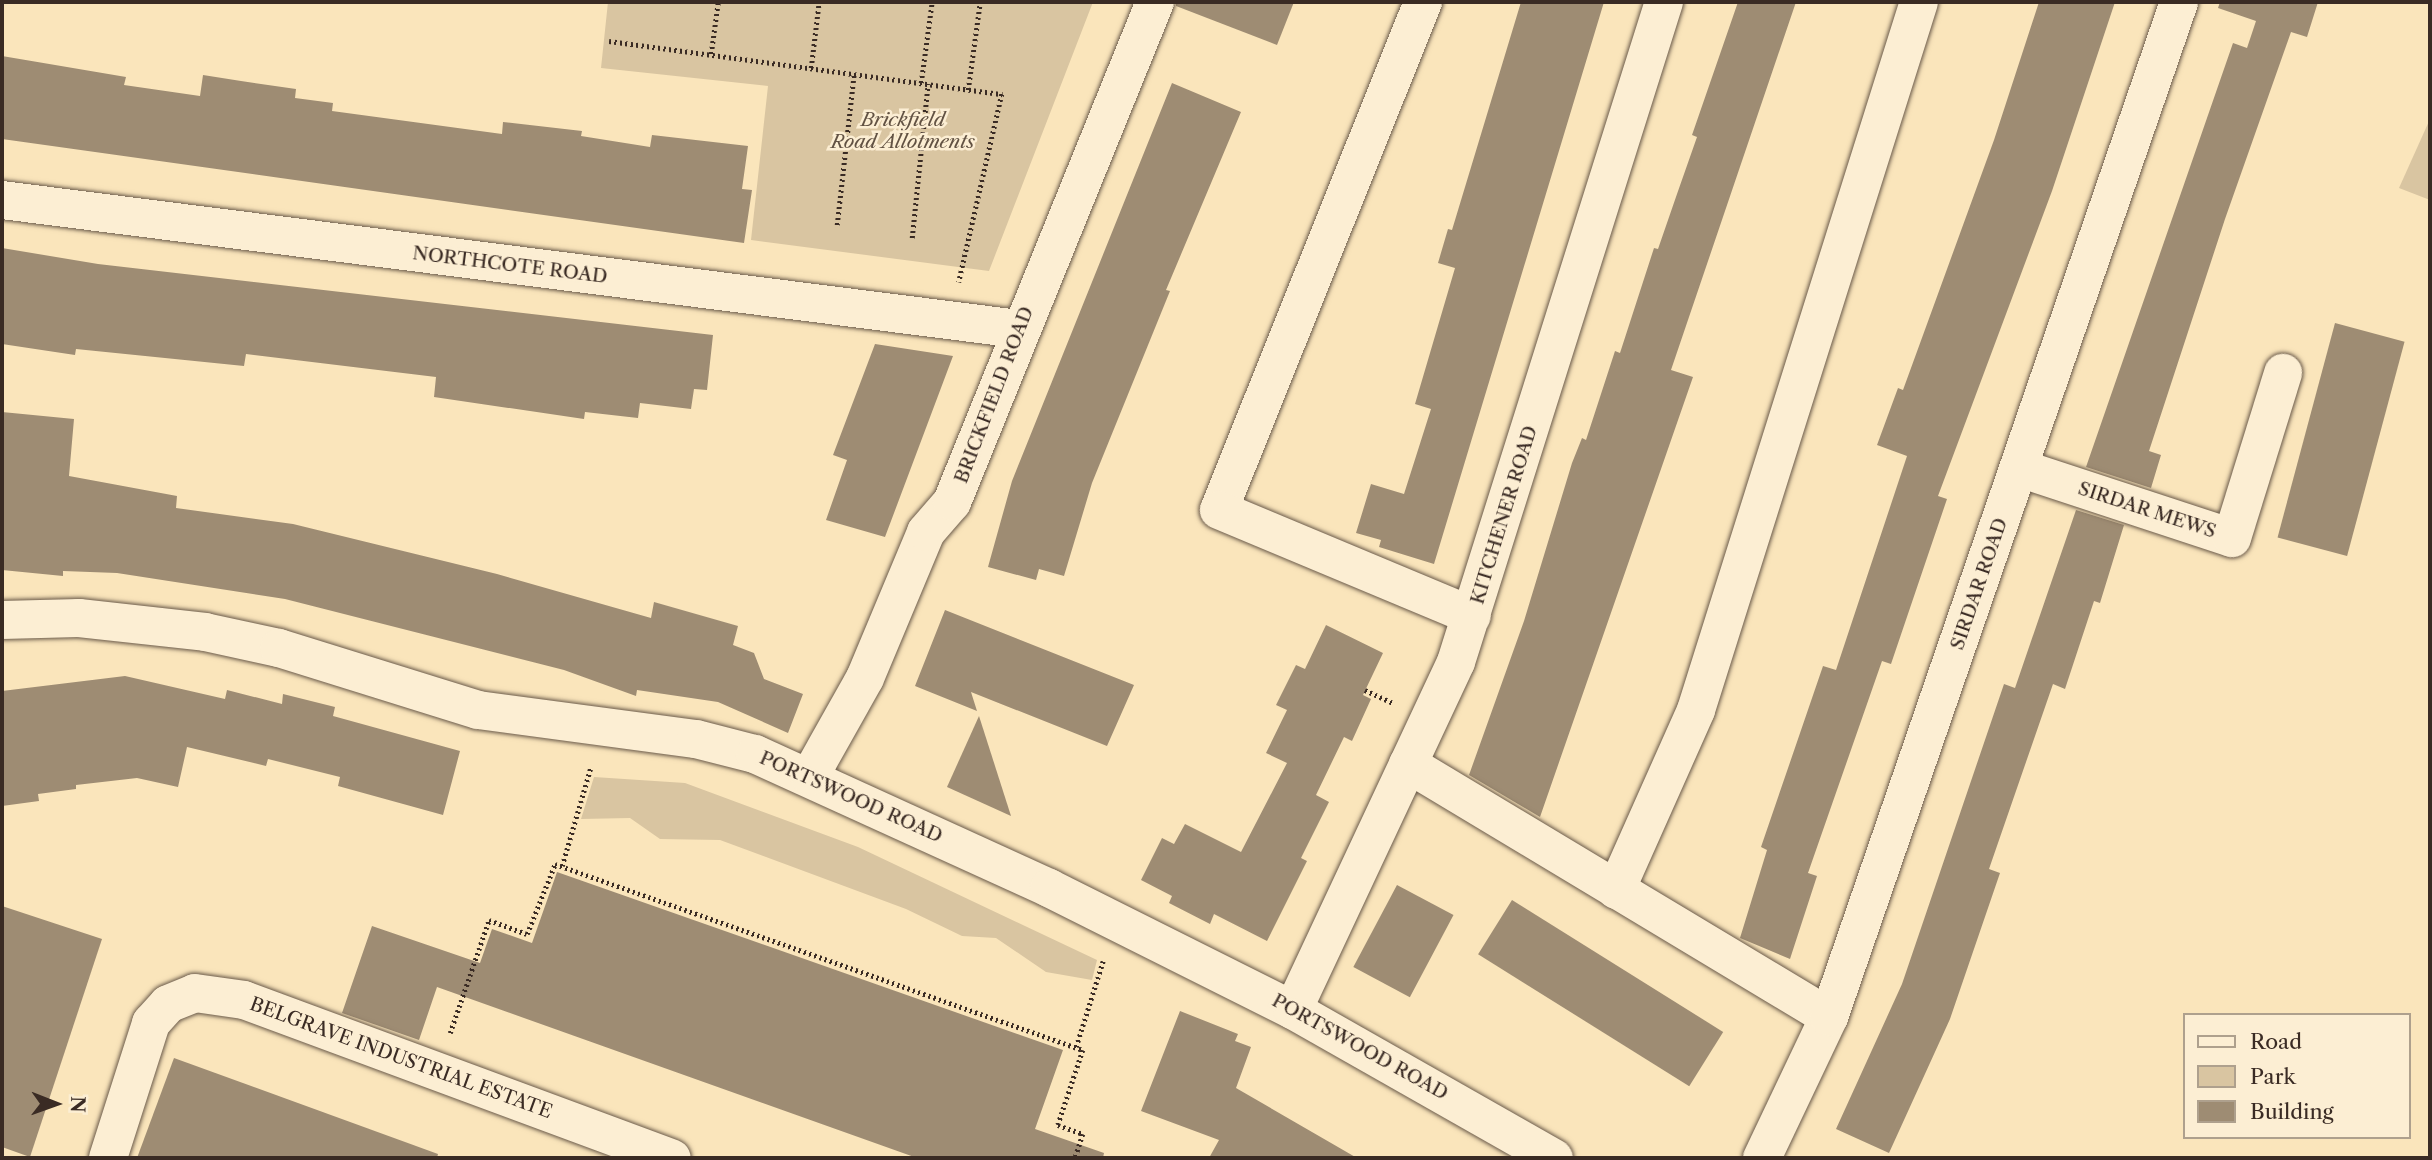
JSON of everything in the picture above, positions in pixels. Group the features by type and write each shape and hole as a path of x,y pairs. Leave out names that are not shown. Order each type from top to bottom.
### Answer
{"street":[{"name":"BRICKFIELD ROAD","path":"810,776 865,678 926,532 952,502 1019,329 1155,2"},
{"path":"1423,2 1219,510 1472,616"},
{"name":"KITCHENER ROAD","path":"1293,1010 1456,662 1664,2"},
{"path":"1616,890 1696,710 1919,2"},
{"name":"SIRDAR ROAD","path":"1762,1158 1829,1017 2179,2"},
{"name":"NORTHCOTE ROAD","path":"2,200 1019,329"},
{"name":"SIRDAR MEWS","path":"2019,468 2232,538 2283,373"},
{"name":"PORTSWOOD ROAD","path":"2,620 79,618 205,632 279,648 478,710 696,739 755,754 810,776 1049,888 1293,1010 1554,1158"},
{"path":"1408,764 1829,1017"},
{"name":"BELGRAVE INDUSTRIAL ESTATE","path":"108,1158 150,1023 168,1004 195,993 244,1000 672,1158"}],"path":[{"path":"710,54 718,2"},
{"path":"811,68 819,2"},
{"path":"921,83 932,2"},
{"path":"968,90 980,2"},
{"path":"609,41 1002,94 950,320"},
{"path":"837,225 854,74"},
{"path":"912,238 928,84"},
{"path":"562,866 591,771"},
{"path":"436,1071 489,920 527,934 555,864 1076,1046 1083,1050 1058,1125 1083,1134 1075,1158"},
{"path":"1076,1046 1101,966"}],"green space":[{"name":"Brickfield Road Allotments","path":"608,2 1093,2 989,271 751,240 768,86 601,68"},
{"path":"2430,119 2430,200 2399,188"},
{"path":"594,777 685,783 858,847 1097,960 1092,980 1046,972 996,938 962,936 906,909 720,840 660,839 630,818 581,819"}],"building":[{"path":"1176,2 1294,2 1277,45 1176,6"},
{"path":"1521,2 1604,2 1434,564 1379,547 1381,540 1356,533 1371,484 1404,494 1431,409 1415,404 1455,268 1438,263 1448,229 1452,230"},
{"path":"1738,2 1796,2 1671,370 1693,377 1540,817 1469,775 1524,621 1572,463 1582,438 1586,440 1615,351 1620,353 1654,248 1658,249 1697,137 1692,135"},
{"path":"2039,2 2115,2 2052,191 1938,496 1947,499 1891,664 1882,661 1808,873 1817,876 1790,959 1740,938 1767,850 1761,847 1823,666 1836,670 1907,456 1877,445 1898,388 1903,390 1994,140"},
{"path":"2220,2 2318,2 2307,37 2291,32 2225,219 2149,451 2161,455 2151,488 2086,467 2233,43 2247,48 2256,21 2218,8"},
{"path":"2,56 126,77 124,85 200,96 203,75 296,89 295,98 333,103 332,111 502,134 503,122 582,131 581,136 650,147 652,135 748,146 742,189 752,190 744,243 2,139"},
{"path":"1172,83 1241,112 1166,290 1170,291 1092,483 1064,576 1039,569 1036,580 988,567 1012,481"},
{"path":"2,248 98,264 713,335 707,390 694,389 691,409 640,403 638,418 585,412 584,419 434,397 436,377 246,354 244,366 76,349 75,355 2,344"},
{"path":"2335,323 2405,342 2347,556 2278,537"},
{"path":"875,344 953,356 885,537 826,520 847,460 833,455"},
{"path":"2,412 74,419 69,476 177,496 176,508 293,524 497,574 651,618 654,602 738,626 733,645 754,653 764,679 803,694 788,733 718,702 637,690 636,696 564,670 285,599 117,573 63,571 63,576 2,570"},
{"path":"2076,510 2124,525 2100,603 2094,601 2065,689 2053,684 1989,869 2000,873 1950,1019 1889,1153 1836,1129 1902,984 2004,684 2015,688"},
{"path":"945,610 1134,685 1107,746 971,692 977,711 915,686"},
{"path":"1326,625 1383,653 1363,695 1371,699 1352,741 1344,737 1316,795 1329,802 1301,858 1307,861 1267,941 1214,914 1210,924 1169,903 1172,896 1141,880 1162,838 1174,844 1185,824 1241,852 1287,763 1266,753 1287,710 1276,705 1296,665 1305,669"},
{"path":"125,676 225,699 227,690 282,704 283,694 335,707 333,716 460,751 443,815 338,786 340,777 268,759 266,766 187,747 178,787 137,778 76,785 76,789 38,794 39,801 2,806 2,691"},
{"path":"979,716 1011,816 947,787"},
{"path":"557,872 1063,1050 1035,1129 1104,1153 1103,1158 917,1158 437,987 419,1040 342,1013 372,926 480,963 492,929 532,943"},
{"path":"1397,885 1454,915 1410,997 1353,967"},
{"path":"1512,900 1723,1032 1689,1086 1478,954"},
{"path":"2,906 102,939 30,1157 2,1147"},
{"path":"1180,1011 1238,1034 1235,1041 1251,1047 1236,1088 1357,1158 1209,1158 1219,1140 1141,1111"},
{"path":"174,1058 438,1154 437,1158 137,1158"}]}
